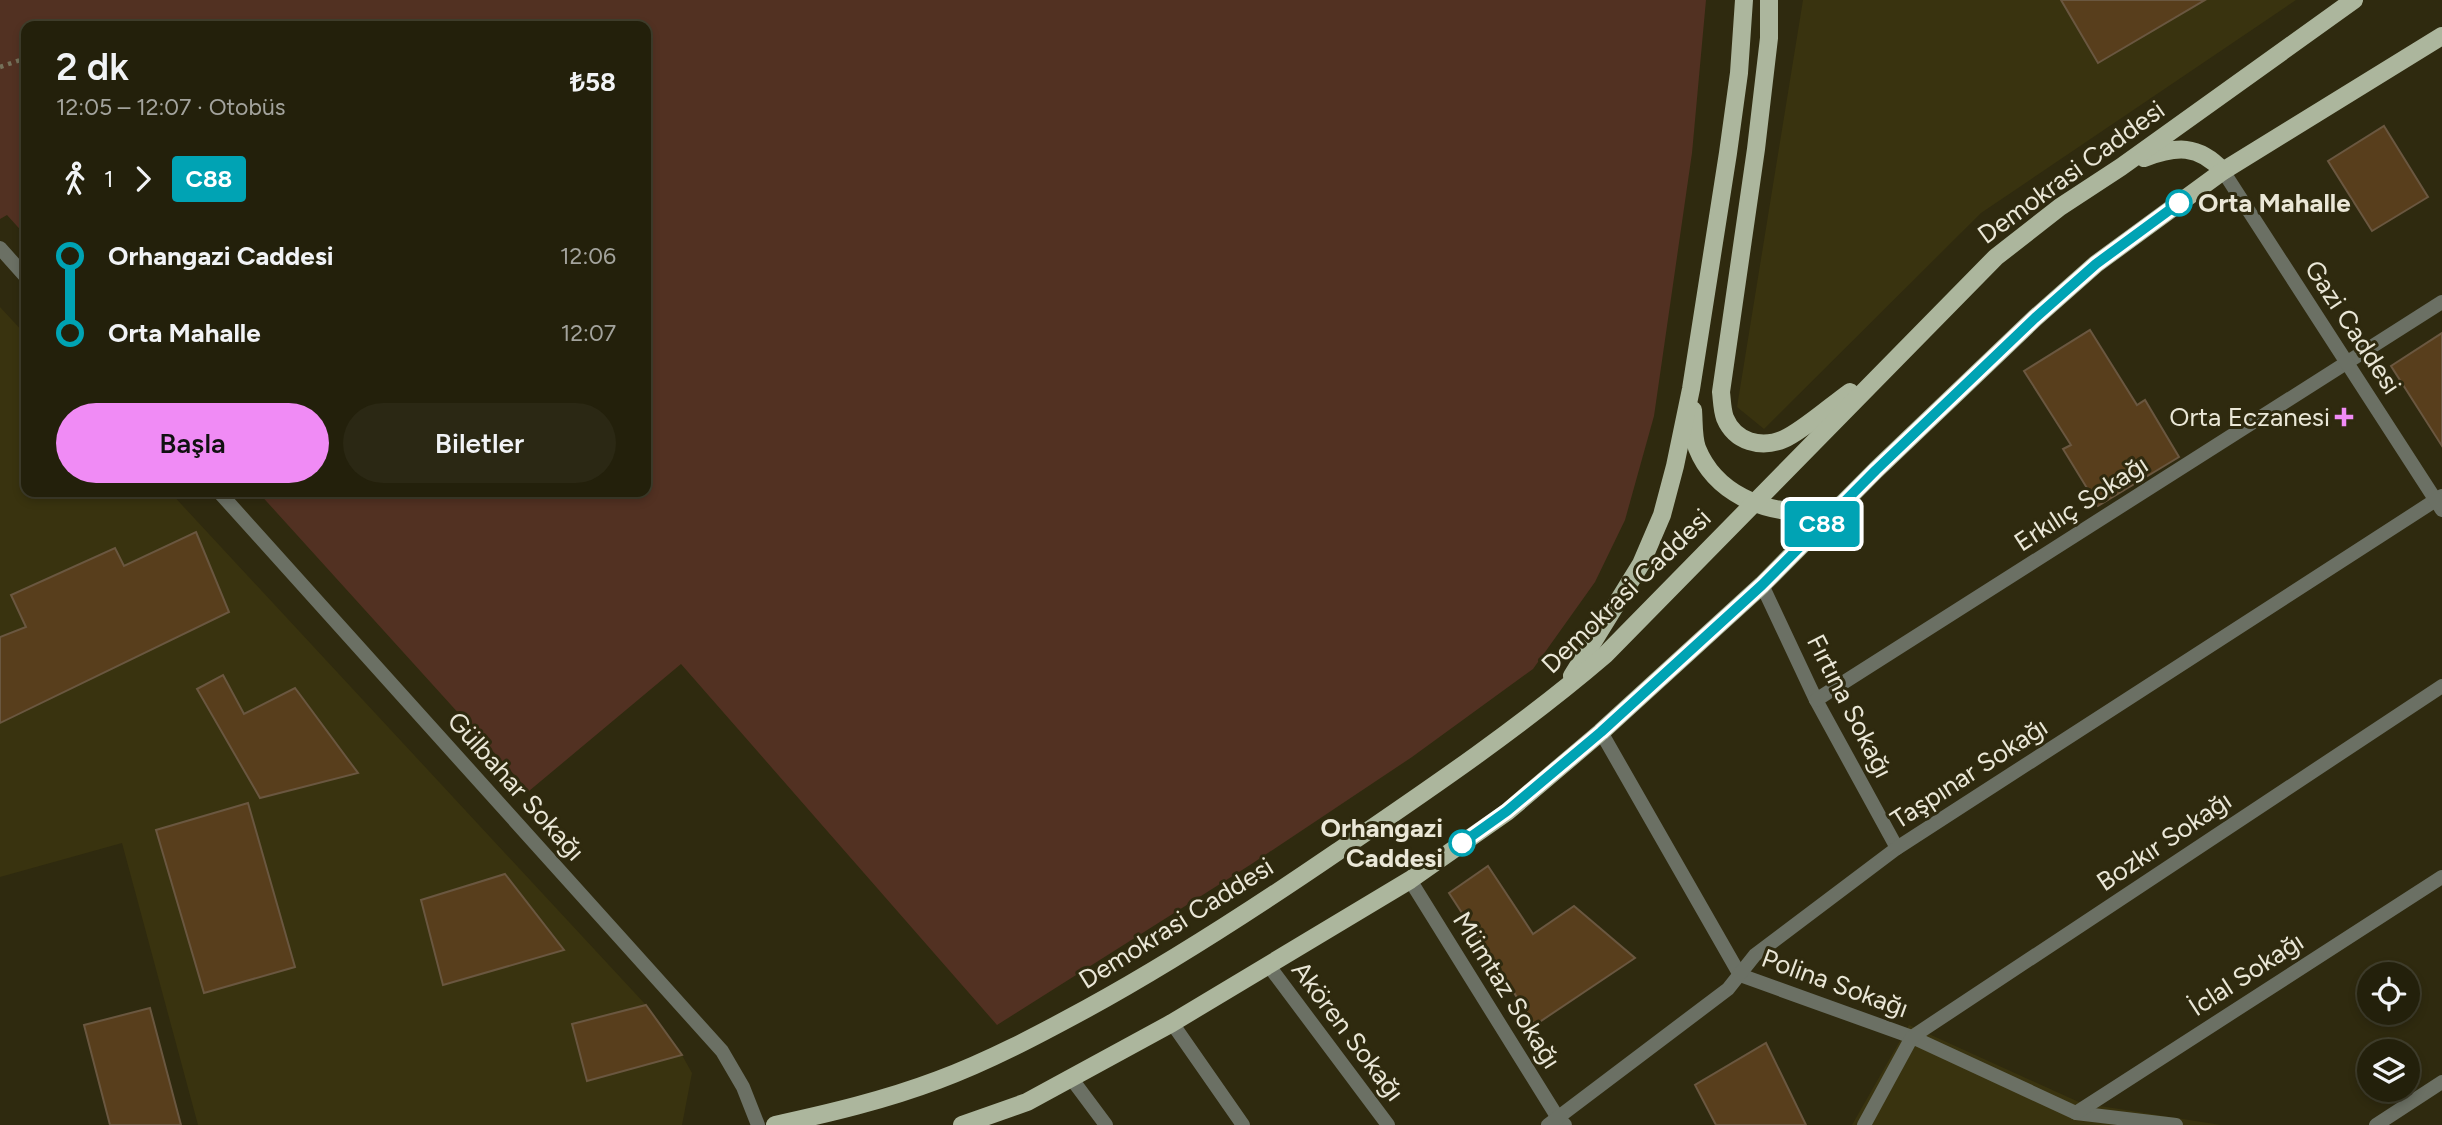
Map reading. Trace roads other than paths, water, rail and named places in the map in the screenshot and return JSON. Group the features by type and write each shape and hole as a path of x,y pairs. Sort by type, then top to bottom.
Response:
{"main road":[{"path":"1563,691 1623,596 1641,564 1662,516 1691,389 1738,87 1744,0"},
{"path":"1769,0 1769,38 1756,149 1722,380 1724,416 1732,431 1747,441 1765,445 1786,439 1892,361"},
{"name":"Demokrasi Caddesi","path":"775,1125 855,1108 939,1080 1037,1036 1141,979 1288,886 1390,817 1563,691 1605,655 1996,257 2060,207 2121,167 2354,0"},
{"path":"965,1125 1027,1102 1172,1023 1410,880 1507,811 1601,732 1762,585 2035,318 2096,264 2222,171 2442,36"},
{"path":"2121,167 2163,151 2186,149 2209,157 2222,171"},
{"path":"1691,389 1696,445 1706,467 1727,489 1753,503 1777,510 1812,512 1841,505"}],"street":[{"name":"Gazi Caddesi","path":"2222,171 2440,502"},
{"path":"0,248 21,271"},
{"name":"Erkılıç Sokağı","path":"1816,700 2442,302"},
{"name":"Gülbahar Sokağı","path":"223,497 722,1051 738,1077 758,1125"},
{"name":"Taşpınar Sokağı","path":"1557,1123 1728,989 1755,955 1897,848 2440,502"},
{"name":"Fırtına Sokağı","path":"1762,585 1816,700 1897,848"},
{"name":"Bozkır Sokağı","path":"1912,1038 2442,686"},
{"name":"Polina Sokağı","path":"1601,732 1740,975 1912,1038 2076,1113 2176,1125"},
{"name":"İclal Sokağı","path":"2076,1113 2442,877"},
{"name":"Mümtaz Sokağı","path":"1410,880 1557,1123"},
{"name":"Akören Sokağı","path":"1269,966 1388,1125"},
{"path":"1172,1023 1243,1125"},
{"path":"1864,1125 1912,1038"},
{"path":"1070,1078 1106,1125"},
{"path":"2376,1125 2442,1082"}],"place":[{"name":"Orta Mahalle","path":"2179,203"},
{"name":"Orta Eczanesi","path":"2344,417"},
{"name":"Orhangazi Caddesi","path":"1462,843"}]}
